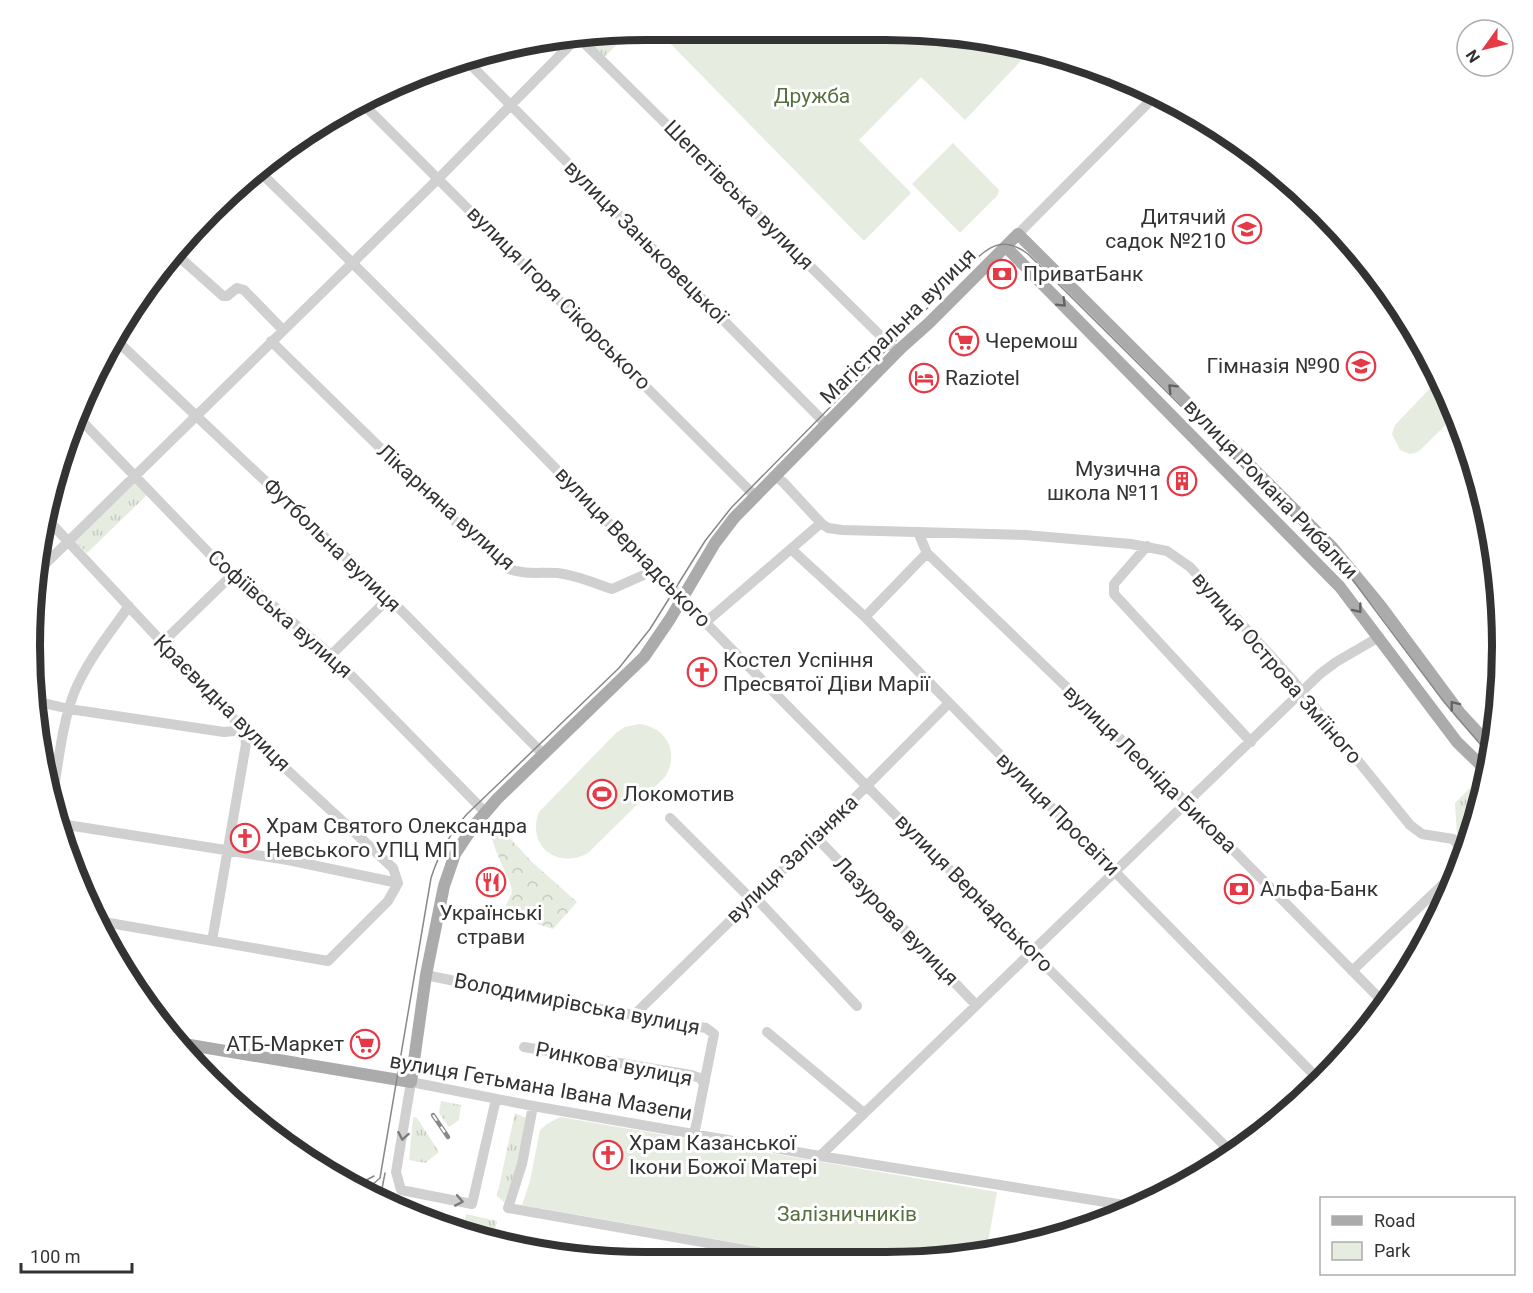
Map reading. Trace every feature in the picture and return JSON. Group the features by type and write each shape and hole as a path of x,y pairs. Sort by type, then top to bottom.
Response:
{"main road":[{"name":"Магістральна вулиця","path":"411,1082 426,975 448,870 461,845 485,812 644,657 683,599 723,530 897,352 1018,234"},
{"name":"вулиця Романа Рибалки","path":"1018,234 1333,548 1380,605 1460,713 1485,740"},
{"name":"вулиця Романа Рибалки","path":"1006,247 1340,587 1380,637 1457,742 1481,765"},
{"name":"вулиця Гетьмана Івана Мазепи","path":"190,1045 411,1082"}],"street":[{"name":"Шепетівська вулиця","path":"585,44 897,352"},
{"path":"47,561 439,178 569,46"},
{"name":"вулиця Заньковецької","path":"472,67 826,424"},
{"name":"Магістральна вулиця","path":"1018,234 1150,101"},
{"name":"вулиця Ігоря Сікорського","path":"368,109 755,496"},
{"name":"вулиця Вернадського","path":"265,177 353,262 1227,1147"},
{"path":"181,259 223,296 227,296 237,288 244,290 283,330"},
{"name":"Лікарняна вулиця","path":"271,341 460,526 509,569 518,573 558,573 584,579 612,590 655,570"},
{"name":"Футбольна вулиця","path":"121,345 388,598 544,755"},
{"name":"Софіївська вулиця","path":"84,423 231,576 262,596 332,655 485,812"},
{"path":"706,622 821,523 775,476"},
{"name":"вулиця Острова Зміїного","path":"821,523 828,528 842,531 1025,535 1147,546 1167,551 1190,567 1303,693 1410,825 1422,834 1453,839 1458,845"},
{"name":"Краєвидна вулиця","path":"53,525 244,730 393,868 398,883"},
{"name":"вулиця Леоніда Бикова","path":"918,532 927,553 1187,803 1379,998"},
{"path":"1147,546 1114,584 1114,594 1251,742"},
{"name":"вулиця Просвіти","path":"791,549 865,617 1315,1075"},
{"path":"865,617 927,553"},
{"path":"162,643 231,576"},
{"path":"332,655 388,598"},
{"path":"56,780 69,710 85,669 129,606"},
{"path":"820,1156 1336,662 1380,637"},
{"path":"44,703 69,710 224,732 244,730 246,744 212,941"},
{"name":"вулиця Залізняка","path":"634,1015 949,703"},
{"path":"670,818 752,897 857,1006"},
{"path":"68,825 288,860 398,883 388,901 328,961 107,923"},
{"name":"Лазурова вулиця","path":"816,837 976,1005"},
{"path":"1352,971 1444,884"},
{"name":"Володимирівська вулиця","path":"426,975 706,1028 714,1034 703,1082"},
{"path":"768,1032 864,1113"},
{"name":"Ринкова вулиця","path":"524,1047 691,1075 700,1078 703,1082"},
{"path":"411,1082 396,1172 401,1190 472,1204 496,1099"},
{"name":"вулиця Гетьмана Івана Мазепи","path":"411,1082 533,1106 1113,1208"},
{"path":"694,1134 704,1087 703,1082"},
{"path":"533,1106 522,1164 508,1208 758,1252"}],"green space":[{"name":"Дружба","path":"667,40 886,40 966,46 1025,57 965,120 921,77 859,140 911,193 864,241"},
{"path":"619,41 604,58 591,44"},
{"path":"953,143 999,190 997,196 960,233 912,184"},
{"path":"1433,385 1449,422 1418,452 1410,454 1400,450 1392,434 1395,425"},
{"path":"135,482 147,495 87,553 75,541"},
{"name":"Локомотив","path":"639,724 657,730 668,743 671,759 665,777 588,853 577,858 566,859 547,852 537,835 536,824 539,812 616,733 625,727"},
{"path":"1477,781 1460,840 1457,836 1455,803"},
{"path":"498,825 532,862 577,902 553,929 507,914 506,905 512,893 511,885 491,835"},
{"path":"441,1101 461,1105 459,1120 449,1127 439,1113"},
{"path":"515,1113 526,1118 520,1157 504,1202 497,1196"},
{"path":"413,1117 417,1118 439,1152 425,1163 409,1160"},
{"name":"Залізничників","path":"560,1117 997,1192 988,1244 926,1251 788,1252 522,1205 530,1181 540,1130"},
{"path":"466,1214 497,1221 494,1233 464,1224"}],"tram line":[{"path":"371,1186 380,1178 431,878 441,852 455,828 619,668 650,629 705,541 731,508 970,265 992,247 1009,245 1028,254 1343,567 1444,702 1484,748"},
{"path":"381,1191 385,1173"},
{"path":"363,1182 374,1176"}],"railway":[{"path":"433,1115 448,1137"}],"place":[{"name":"Дитячий садок №210","path":"1247,229"},
{"name":"ПриватБанк","path":"1002,274"},
{"name":"Черемош","path":"964,341"},
{"name":"Гімназія №90","path":"1361,366"},
{"name":"Raziotel","path":"924,378"},
{"name":"Музична школа №11","path":"1182,481"},
{"name":"Костел Успіння Пресвятої Діви Марії","path":"702,672"},
{"name":"Локомотив","path":"602,794"},
{"name":"Храм Святого Олександра Невського УПЦ МП","path":"245,838"},
{"name":"Українські страви","path":"491,882"},
{"name":"Альфа-Банк","path":"1239,889"},
{"name":"АТБ-Маркет","path":"365,1044"},
{"name":"Храм Казанської Ікони Божої Матері","path":"608,1155"}]}
